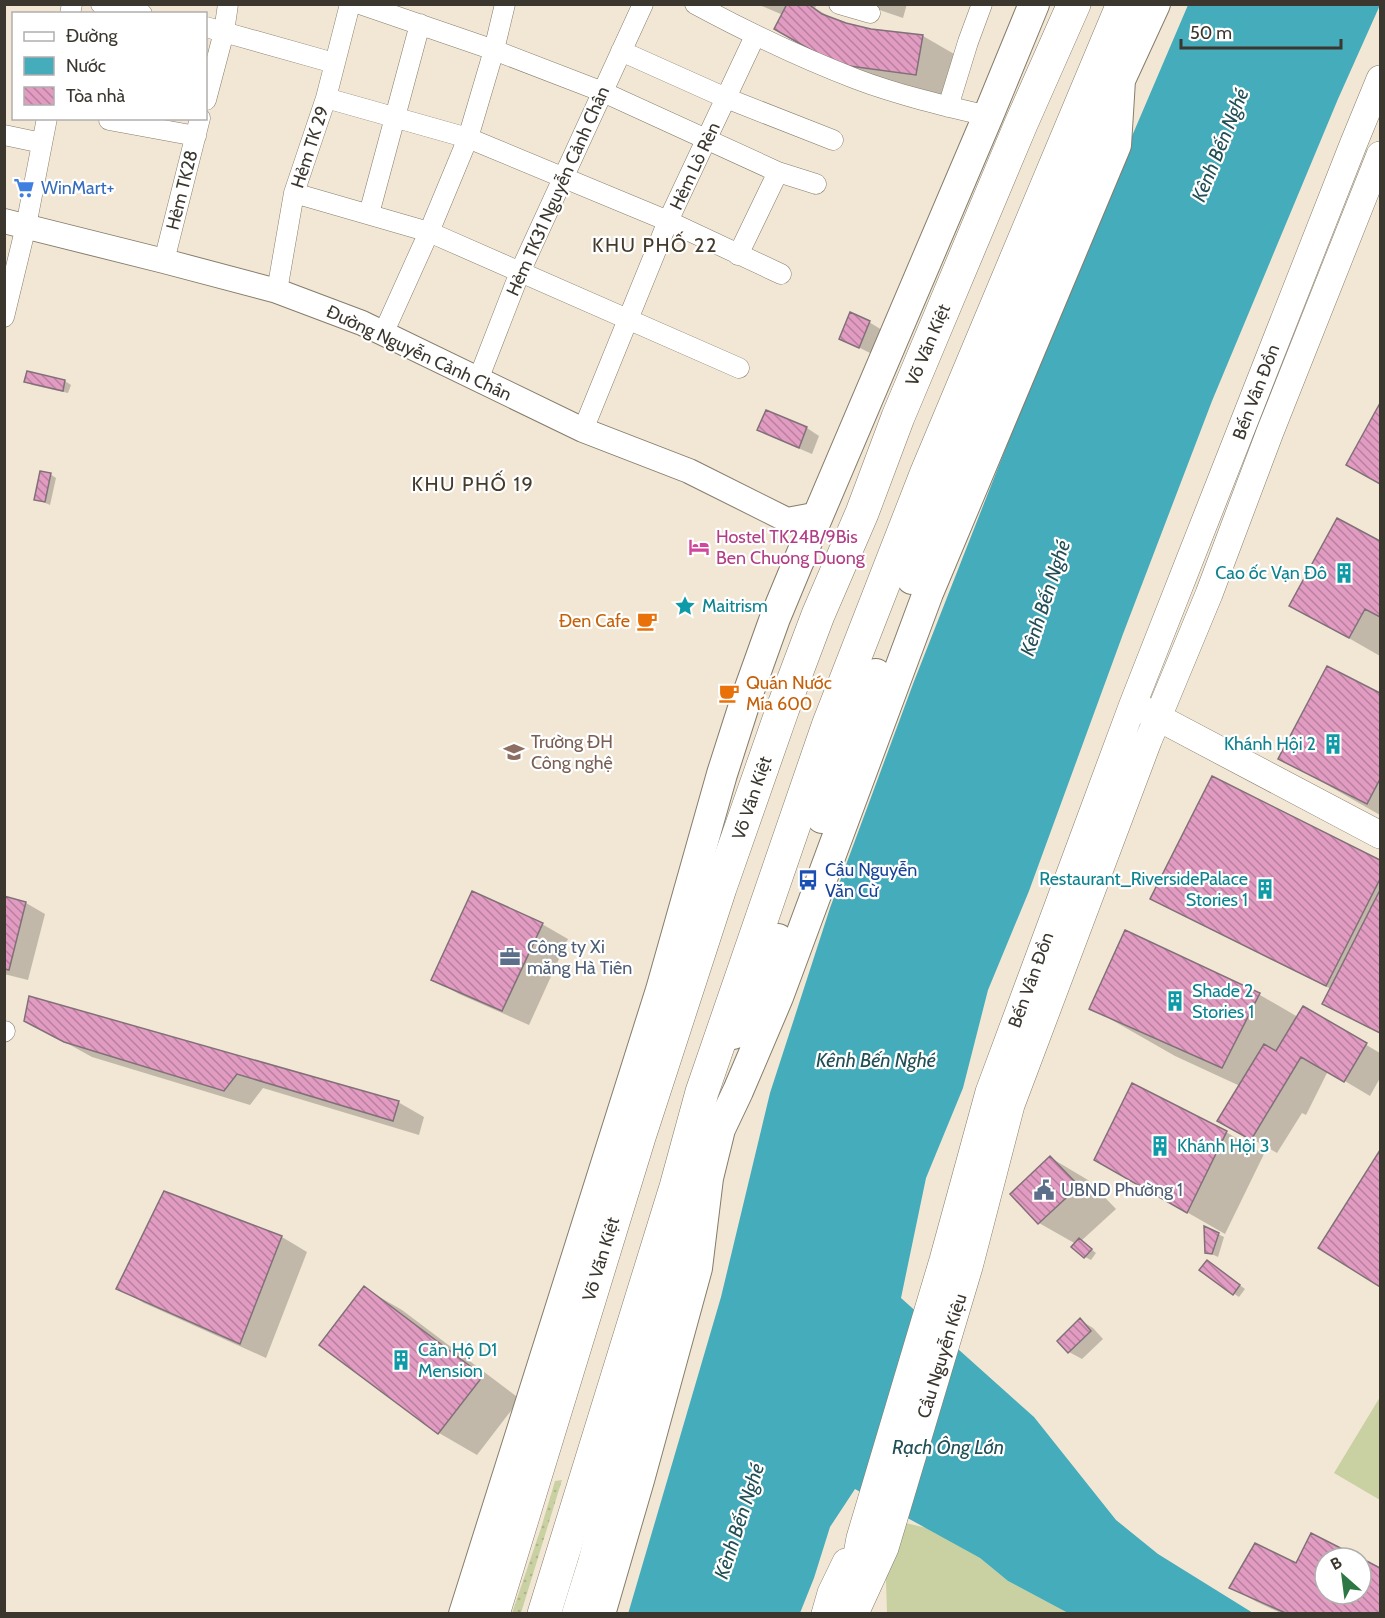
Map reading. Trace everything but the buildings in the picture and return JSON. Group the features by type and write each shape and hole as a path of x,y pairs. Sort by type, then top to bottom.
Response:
{"highway":[{"name":"Võ Văn Kiệt","path":"493,1614 639,1137 720,888 783,708 818,615 862,513 903,406 1074,4"},
{"path":"544,1614 702,1092 832,715 927,472 1123,4"}],"main road":[{"name":"Võ Văn Kiệt","path":"464,1614 661,990 722,774 746,699 802,552 1034,4"},
{"path":"702,1092 766,972 858,719 954,471 1120,80 1155,4"},
{"name":"Bến Vân Đồn","path":"943,1260 1133,704 1380,79"},
{"path":"600,1614 697,1268 708,1178 720,1129 778,997 928,593 1116,144 1120,80"},
{"name":"Bến Vân Đồn","path":"969,1267 1000,1098 1209,594 1270,432 1380,155"},
{"path":"1133,704 1380,835"},
{"path":"577,1614 647,1358 681,1244 708,1178"},
{"path":"675,1187 681,1244"},
{"name":"Cầu Nguyễn Kiệu","path":"869,1613 885,1548 881,1516 943,1260"},
{"name":"Cầu Nguyễn Kiệu","path":"834,1607 841,1570 860,1538 881,1516 969,1267"}],"street":[{"path":"101,4 134,12"},
{"path":"207,92 215,29 228,4"},
{"name":"Hẻm TK 29","path":"277,291 294,193 326,98 351,4"},
{"path":"360,4 494,50 603,92 778,172 816,184"},
{"path":"382,333 429,232 468,138 505,4"},
{"name":"Hẻm TK31 Nguyễn Cảnh Chân","path":"478,380 520,272 643,4"},
{"path":"695,4 755,36 857,79 948,107 988,116"},
{"path":"839,4 870,13"},
{"path":"948,107 982,4"},
{"path":"369,214 420,24"},
{"path":"215,29 334,63"},
{"name":"Hẻm Lò Rèn","path":"583,430 668,221 755,36"},
{"path":"621,51 726,98 833,141"},
{"path":"326,98 468,138 668,221 781,274"},
{"path":"4,317 15,223 42,143 47,120"},
{"path":"109,120 198,127"},
{"name":"Hẻm TK28","path":"164,261 198,127"},
{"path":"4,135 42,143"},
{"path":"738,255 778,172"},
{"path":"294,193 429,232 739,368"},
{"name":"Đường Nguyễn Cảnh Chân","path":"15,223 277,291 362,323 583,430 689,471 787,520"},
{"path":"802,552 787,520 819,514"}],"green space":[{"path":"1380,1397 1380,1500 1334,1473"},
{"path":"562,1480 521,1613 512,1613 555,1481"},
{"path":"893,1520 927,1528 980,1558 1008,1581 1068,1613 887,1613 885,1548"}],"water":[{"name":"Kênh Bến Nghé","path":"1188,5 1380,5 1338,99 1212,401 1123,634 1029,891 988,990 963,1088 926,1178 901,1298 1034,1417 1116,1520 1158,1554 1253,1613 1068,1613 1008,1581 980,1558 855,1489 830,1527 800,1613 628,1614 721,1297 770,1093 830,908 913,684 1088,239"}],"place":[{"name":"WinMart+","path":"24,188"},
{"name":"Hostel TK24B/9Bis Ben Chuong Duong","path":"699,547"},
{"name":"Cao ốc Vạn Đô","path":"1344,573"},
{"name":"Maitrism","path":"685,606"},
{"name":"Đen Cafe","path":"647,621"},
{"name":"Quán Nước Mía 600","path":"729,693"},
{"name":"Khánh Hội 2","path":"1333,744"},
{"name":"Trường ĐH Công nghệ","path":"514,752"},
{"name":"Cầu Nguyễn Văn Cừ","path":"808,880"},
{"name":"Restaurant_RiversidePalace Stories 1","path":"1265,889"},
{"name":"Công ty Xi măng Hà Tiên","path":"510,957"},
{"name":"Shade 2 Stories 1","path":"1175,1001"},
{"name":"Khánh Hội 3","path":"1160,1146"},
{"name":"UBND Phường 1","path":"1044,1190"},
{"name":"Căn Hộ D1 Mension","path":"401,1360"}],"district":[{"name":"KHU PHỐ 22","path":"655,245"},
{"name":"KHU PHỐ 19","path":"473,484"}],"water label":[{"name":"Rạch Ông Lớn","path":"948,1447"}]}
